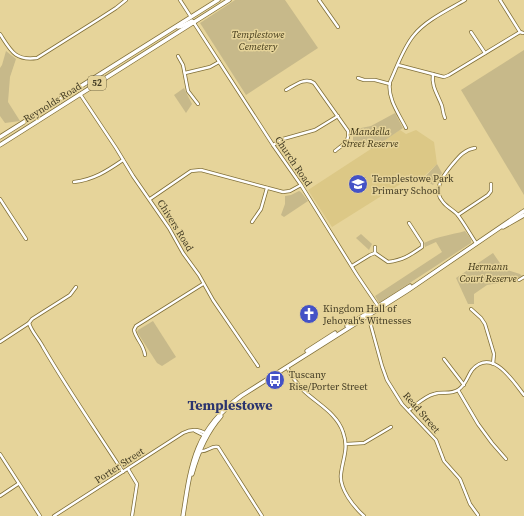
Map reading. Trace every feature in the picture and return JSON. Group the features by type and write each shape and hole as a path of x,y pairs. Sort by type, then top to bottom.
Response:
{"main road":[{"name":"52","path":"191,17 218,0"},
{"name":"52","path":"194,23 229,0"},
{"name":"Reynolds Road","path":"0,137 191,17"},
{"path":"175,28 192,21 194,23"},
{"name":"Reynolds Road","path":"0,145 194,23"},
{"path":"162,36 166,41"},
{"path":"184,516 191,468 205,435 215,419 223,410 241,396 287,367 319,343 368,314 435,271 524,211"},
{"path":"476,243 524,215"}],"street":[{"path":"0,34 15,55 27,59 37,58 105,16 126,0"},
{"path":"180,0 191,17"},
{"path":"319,0 338,27"},
{"path":"406,128 390,94 390,84 398,65 414,35 427,23 465,0"},
{"path":"398,65 444,77 521,32 500,0"},
{"name":"Church Road","path":"194,23 218,62 301,185 379,307"},
{"path":"471,32 485,54"},
{"path":"178,56 185,73 188,90 198,104"},
{"path":"185,73 210,67 218,62"},
{"path":"433,74 433,88 442,106 445,118"},
{"path":"358,78 390,84"},
{"path":"286,90 305,80 314,83 348,132 349,137 347,141 335,150"},
{"name":"Chivers Road","path":"80,94 258,366"},
{"path":"273,145 283,138 315,130 338,116"},
{"path":"475,148 468,149 462,154 443,176 438,190 439,196 443,202 458,215 476,243"},
{"path":"74,182 91,179 123,160"},
{"path":"150,199 191,171 196,170 201,170 283,192 290,191 301,185"},
{"path":"458,215 488,195 491,191 491,184"},
{"path":"252,222 261,208 267,188"},
{"path":"0,199 26,239"},
{"path":"375,253 388,262 402,260 422,247 422,243 409,223"},
{"path":"375,247 375,253"},
{"path":"352,266 375,253"},
{"path":"519,280 524,277"},
{"path":"145,355 144,349 135,334 134,330 136,326 203,284"},
{"path":"0,342 70,294 76,287"},
{"path":"471,309 485,324 494,354 493,364"},
{"name":"Read Street","path":"368,314 384,373 396,395 436,440 444,461 460,479 470,504 478,515"},
{"path":"29,323 61,378 75,396 90,423 123,472"},
{"path":"444,359 464,385"},
{"path":"409,410 432,394 451,393 458,390 464,385 469,374 476,367 485,363 500,366 524,395"},
{"path":"287,367 302,389 336,418 343,431 347,444 346,454 340,475 345,491 364,516"},
{"path":"458,390 478,424 506,459"},
{"path":"347,444 364,443 391,427"},
{"name":"Porter Street","path":"54,516 187,431 202,431 205,435"},
{"path":"198,450 204,452 214,446 218,447 262,516"},
{"path":"0,454 40,516"},
{"path":"128,469 137,484 132,516"},
{"path":"0,496 18,484"}],"shaded area":[{"name":"Templestowe Park Primary School","path":"400,130 406,134 416,130 434,142 437,164 422,178 410,178 332,227 308,190"}],"green space":[{"name":"Templestowe Cemetery","path":"235,0 285,0 318,48 246,95 200,23"},
{"path":"524,50 524,195 461,90"},
{"path":"6,51 16,59 10,77 8,102 20,121 5,123 0,116 0,68"},
{"path":"184,88 192,104 186,113 174,95"},
{"name":"Mandella Street Reserve","path":"395,113 403,128 372,149 353,141 351,130 371,126"},
{"path":"437,164 442,173 433,185 423,179"},
{"path":"299,191 308,201 284,217 281,215 285,204 285,196"},
{"path":"465,231 471,239 471,243 379,303 375,296 442,252 436,242 425,247 424,243 439,237"},
{"path":"361,234 372,244 369,250 356,238"},
{"name":"Hermann Court Reserve","path":"493,253 504,269 522,276 516,280 487,285 474,294 474,304 468,304 456,278"},
{"path":"153,321 176,357 162,366 157,363 137,332"}],"place":[{"name":"Templestowe Park Primary School","path":"358,184"},
{"name":"Kingdom Hall of Jehovah's Witnesses","path":"309,314"},
{"name":"Tuscany Rise/Porter Street","path":"275,380"}],"district":[{"name":"Templestowe","path":"230,405"}]}
